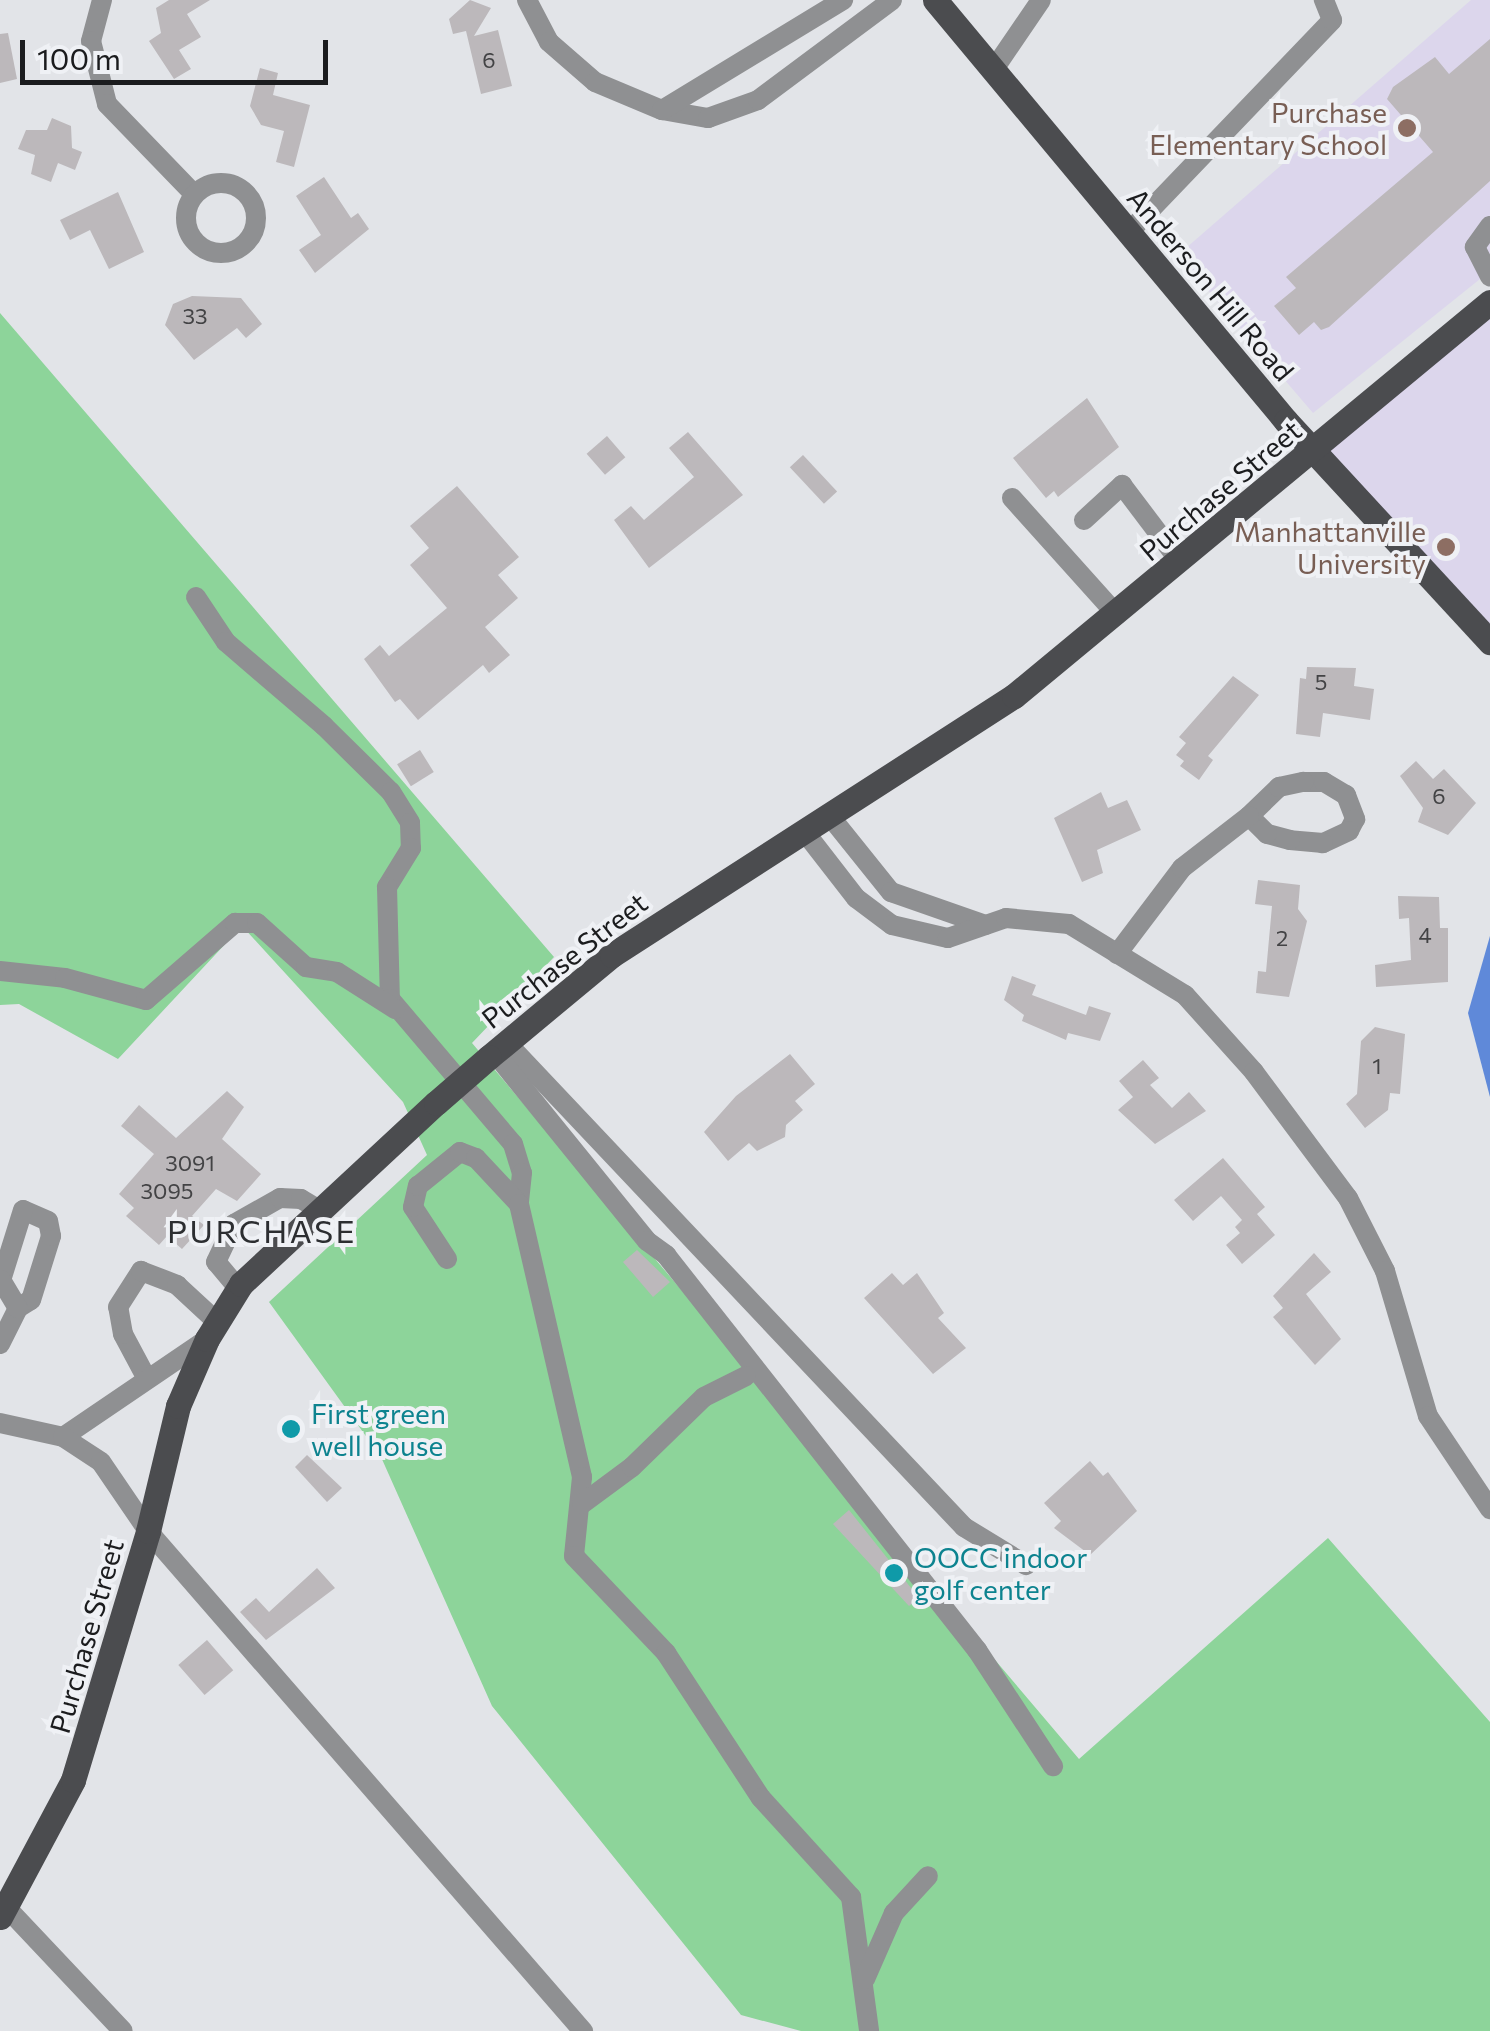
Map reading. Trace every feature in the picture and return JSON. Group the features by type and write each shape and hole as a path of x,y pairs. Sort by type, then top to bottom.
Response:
{"main road":[{"name":"Anderson Hill Road","path":"936,0 1313,451 1490,642"},
{"name":"Purchase Street","path":"3,1912 74,1780 148,1531 178,1406 212,1330 238,1288 496,1050 612,955 997,709 1116,615 1490,302"}],"street":[{"path":"102,0 90,41 106,104 194,194"},
{"path":"527,0 570,64 620,95 662,110 708,118 733,112 892,0"},
{"path":"662,110 843,0"},
{"path":"994,69 1041,0"},
{"path":"1130,231 1332,20 1324,0"},
{"path":"1490,226 1475,247 1490,276"},
{"path":"1084,520 1122,485 1178,560"},
{"path":"1012,498 1116,615"},
{"path":"196,597 226,642 324,726 391,792 410,823 411,848 387,887 386,967 390,999 513,1144 522,1173 518,1204 577,1450 582,1504 574,1556 666,1653 760,1798 851,1898 869,2031"},
{"path":"1118,954 1182,868 1280,787 1324,782 1346,795 1354,819 1349,831 1324,843 1267,834 1249,816"},
{"path":"829,815 878,881 902,898 985,926"},
{"path":"804,831 856,898 892,925 948,938 1006,918 1069,924 1185,995 1325,1162 1386,1271 1428,1416 1490,1510"},
{"path":"892,925 902,898"},
{"path":"0,972 65,978 146,1000 210,940 235,923 258,923 306,967 337,972 400,1012"},
{"path":"496,1050 660,1198 964,1527 1026,1565"},
{"path":"496,1050 647,1241 666,1255 978,1650 1053,1766"},
{"path":"447,1258 413,1208 418,1186 439,1166 460,1152 476,1158 518,1204"},
{"path":"238,1288 216,1262 234,1224 280,1198 301,1198 321,1211"},
{"path":"63,1436 147,1379 212,1330 177,1285 141,1271 118,1307 122,1334 147,1379"},
{"path":"0,1344 18,1308"},
{"path":"582,1504 632,1467 704,1397 746,1376"},
{"path":"0,1423 63,1436 101,1462 148,1531 583,2031"},
{"path":"863,1985 894,1913 928,1876"},
{"path":"3,1912 122,2031"}],"shaded area":[{"name":"Purchase Elementary School","path":"1471,0 1490,0 1490,271 1313,413 1178,255"},
{"name":"Manhattanville University","path":"1490,302 1490,642 1313,451"}],"green space":[{"path":"0,313 554,957 472,1043 1079,1759 1328,1538 1490,1722 1490,2031 801,2031 741,2015 492,1706 381,1457 269,1302 427,1155 403,1102 242,926 118,1059 19,1004 0,1005"}],"water":[{"path":"1490,936 1490,1097 1468,1013"}],"building":[{"path":"169,0 210,0 187,14 201,37 179,50 191,69 174,79 149,41 161,33 156,8"},
{"path":"470,0 491,8 474,36 498,30 512,86 481,94 466,31 453,34 449,19"},
{"path":"8,33 17,79 0,83 0,34"},
{"path":"1490,39 1490,181 1329,327 1321,330 1314,322 1299,335 1274,306 1296,288 1286,277 1433,152 1387,99 1393,87 1435,57 1449,74"},
{"path":"260,68 278,73 273,95 310,105 294,167 276,162 284,131 261,125 250,106"},
{"path":"52,118 71,126 72,148 82,152 75,170 58,163 51,182 31,174 35,155 18,149 26,130 47,130"},
{"path":"324,177 351,218 358,213 369,229 315,273 299,250 321,235 296,196"},
{"path":"118,192 144,252 109,269 90,230 70,240 60,220"},
{"path":"192,296 241,298 262,324 246,338 237,328 194,360 165,325 173,304"},
{"path":"1087,398 1119,447 1058,497 1054,491 1046,498 1013,458"},
{"path":"688,432 743,495 649,568 614,520 631,506 644,520 694,477 669,448"},
{"path":"607,436 625,457 605,475 587,454"},
{"path":"803,455 837,492 824,504 790,467"},
{"path":"457,486 519,557 498,575 518,598 485,627 510,655 489,673 483,665 418,720 400,699 395,702 364,659 380,645 389,656 447,608 410,565 429,548 410,526"},
{"path":"1307,667 1356,668 1354,686 1374,689 1370,720 1323,713 1320,737 1296,734 1300,678 1306,679"},
{"path":"1233,676 1259,695 1208,756 1213,760 1199,780 1180,766 1184,761 1176,755 1186,743 1179,737"},
{"path":"420,750 434,772 411,786 397,764"},
{"path":"1416,761 1433,779 1444,769 1476,803 1448,835 1418,822 1423,808 1400,776"},
{"path":"1101,792 1108,808 1127,800 1141,830 1097,850 1103,873 1082,882 1054,818"},
{"path":"1258,880 1300,885 1298,909 1307,921 1289,997 1256,993 1258,971 1266,972 1272,906 1255,904"},
{"path":"1398,896 1439,897 1440,928 1448,928 1448,982 1376,987 1375,965 1411,960 1409,918 1399,919"},
{"path":"1012,976 1036,985 1032,995 1086,1015 1089,1006 1111,1013 1100,1041 1068,1033 1066,1040 1022,1021 1024,1015 1004,1000"},
{"path":"1375,1027 1405,1034 1400,1094 1390,1093 1388,1110 1365,1128 1346,1104 1357,1094 1361,1041"},
{"path":"790,1054 815,1084 795,1101 803,1110 786,1125 785,1137 757,1151 749,1143 728,1161 704,1132 736,1096"},
{"path":"1143,1060 1159,1078 1150,1085 1172,1108 1189,1092 1206,1111 1155,1144 1118,1110 1133,1097 1119,1081"},
{"path":"227,1091 244,1107 222,1139 261,1174 237,1201 216,1189 192,1216 204,1225 182,1249 167,1236 159,1245 126,1216 134,1208 119,1194 154,1154 121,1126 139,1105 176,1138"},
{"path":"1223,1158 1265,1207 1257,1214 1275,1235 1242,1264 1226,1245 1240,1233 1235,1227 1242,1220 1221,1196 1193,1221 1174,1200"},
{"path":"637,1250 670,1282 653,1297 623,1262"},
{"path":"1314,1253 1331,1272 1306,1294 1341,1339 1315,1365 1273,1317 1283,1308 1273,1296"},
{"path":"892,1273 903,1285 917,1273 944,1313 938,1318 966,1348 933,1374 864,1298"},
{"path":"307,1455 342,1488 327,1502 295,1467"},
{"path":"1090,1461 1103,1476 1108,1472 1137,1511 1090,1555 1054,1528 1061,1521 1044,1503"},
{"name":"OOCC indoor golf center","path":"849,1510 919,1598 909,1606 833,1524"},
{"path":"317,1568 335,1588 266,1640 240,1612 256,1598 269,1612"},
{"path":"207,1640 233,1670 205,1695 178,1665"}],"place":[{"name":"Purchase Elementary School","path":"1407,128"},
{"name":"Manhattanville University","path":"1446,547"},
{"name":"First green well house","path":"291,1429"},
{"name":"OOCC indoor golf center","path":"894,1573"}],"district":[{"name":"PURCHASE","path":"262,1230"}]}
